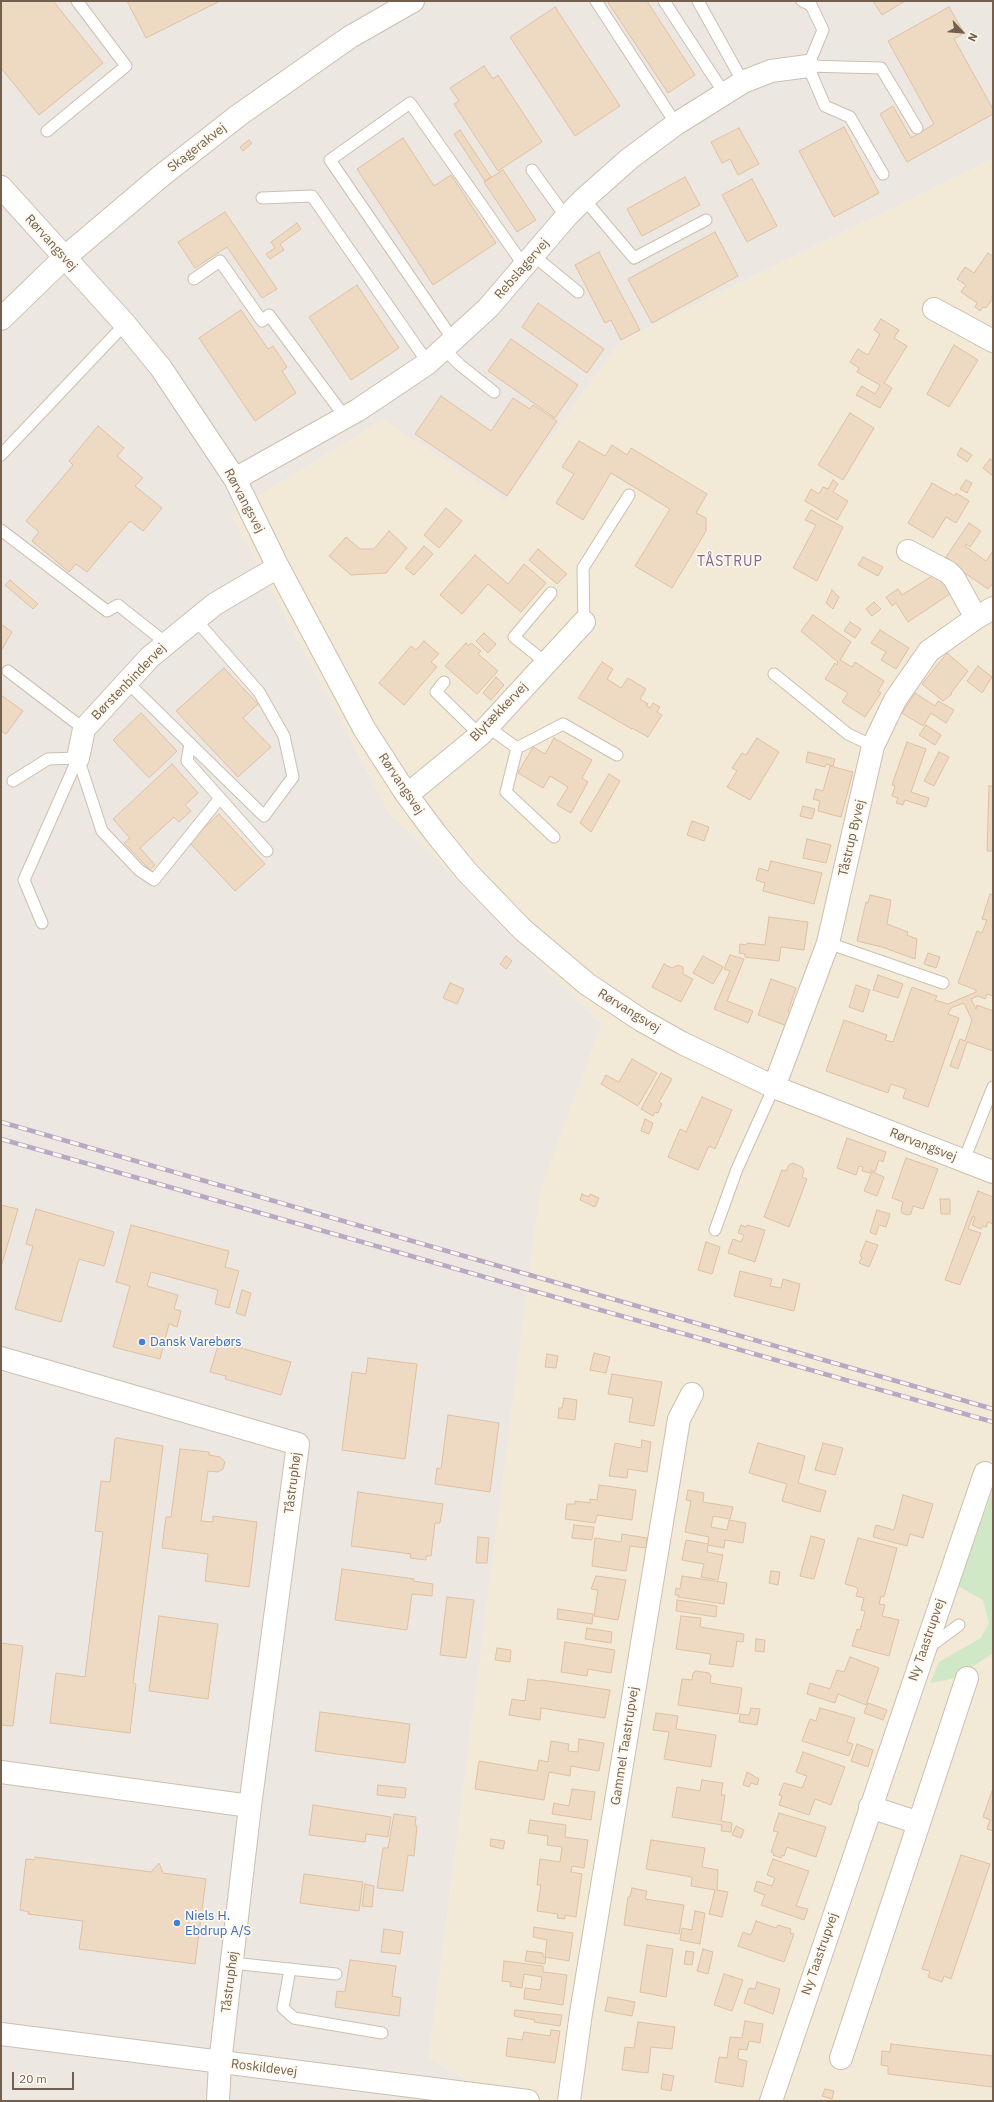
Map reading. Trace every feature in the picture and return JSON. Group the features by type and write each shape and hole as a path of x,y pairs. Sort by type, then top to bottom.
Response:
{"street":[{"name":"Skagerakvej","path":"1,319 64,258 161,176 239,115 350,37 413,1"},
{"name":"Rebslagervej","path":"235,479 345,417 428,363 488,308 566,217 584,199 629,159 676,124 743,82 771,71 808,66"},
{"name":"Rørvangsvej","path":"1,187 125,324 161,368 235,479 278,567 365,730 407,795 436,834 472,878 522,929 587,984 641,1020 675,1039 774,1087 993,1172"},
{"path":"934,309 993,341"},
{"name":"Tåstrup Byvej","path":"774,1087 828,943 873,746 895,700 920,662 940,642 984,613 948,572 908,551"},
{"name":"Børstenbindervej","path":"78,758 84,729 150,657 195,618 215,604 278,567"},
{"name":"Blytækkervej","path":"407,795 484,730 545,662 584,622"},
{"name":"Tåstruphøj","path":"1,1358 298,1444 250,1806 220,2063 218,2101"},
{"name":"Gammel Taastrupvej","path":"569,2101 581,2013 679,1419 692,1394"},
{"name":"Ny Taastrupvej","path":"771,2101 985,1473"},
{"path":"841,2058 967,1678"},
{"path":"1,1772 250,1806"},
{"path":"870,1808 919,1823"},
{"name":"Roskildevej","path":"1,2034 528,2101"}],"lane":[{"path":"47,131 126,66 77,1"},
{"path":"596,1 676,124"},
{"path":"664,1 724,93"},
{"path":"698,1 743,82"},
{"path":"802,1 811,5 824,30 808,66 824,106 850,117 883,174"},
{"path":"808,66 881,68 917,128"},
{"path":"494,392 460,365 449,345 330,160 410,103 529,261 578,292"},
{"path":"532,170 566,217"},
{"path":"262,198 312,196 428,363"},
{"path":"584,199 634,258 706,220"},
{"path":"194,279 220,261 262,320 269,315 345,417"},
{"path":"1,455 125,324"},
{"path":"584,622 583,568 629,495"},
{"path":"1,530 107,611 118,605 166,643"},
{"path":"545,662 514,637 551,593"},
{"path":"127,682 264,816 293,778 284,736 259,692 195,618"},
{"path":"8,671 84,729"},
{"path":"774,674 848,734 873,746"},
{"path":"444,682 436,692 484,730 517,748"},
{"path":"554,837 506,792 517,748 563,724 616,755"},
{"path":"190,744 187,761 267,850"},
{"path":"78,758 102,830 134,866 154,880 220,798"},
{"path":"13,781 48,759 78,758"},
{"path":"42,923 24,880 78,758"},
{"path":"828,943 943,983"},
{"path":"715,1230 736,1169 774,1087"},
{"path":"964,1160 993,1087"},
{"path":"923,1652 959,1625"},
{"path":"232,1963 336,1974"},
{"path":"290,1969 283,2008 294,2018 382,2033"}],"shaded area":[{"path":"1,1 993,1 993,159 621,341 505,501 383,420 231,513 389,812 602,1024 540,1192 429,2058 505,2101 1,2101"},
{"path":"993,159 993,2101 505,2101 429,2058 540,1191 602,1024 389,812 231,513 383,420 505,501 621,341"}],"green space":[{"path":"993,1489 993,1653 955,1678 930,1683 939,1662 981,1638 989,1623 983,1600 958,1586"}],"building":[{"path":"1,1 53,1 103,63 39,115 1,68"},
{"path":"127,1 220,1 146,38"},
{"path":"607,1 647,1 695,75 668,93"},
{"path":"873,1 905,1 882,15"},
{"path":"555,7 620,106 575,136 510,37"},
{"path":"949,7 964,33 954,39 993,109 993,114 907,162 880,114 893,106 911,138 934,124 888,41"},
{"path":"484,66 493,79 498,75 542,142 498,171 454,104 459,101 450,88"},
{"path":"844,127 879,193 834,217 799,151"},
{"path":"739,128 759,164 738,175 730,159 722,163 711,142"},
{"path":"460,130 491,177 485,181 454,134"},
{"path":"403,138 434,186 451,175 496,243 433,285 357,169"},
{"path":"249,140 252,143 243,151 240,147"},
{"path":"503,170 536,220 517,232 484,182"},
{"path":"685,177 700,205 642,236 627,209"},
{"path":"752,179 777,226 747,242 722,195"},
{"path":"225,212 277,289 262,298 227,247 195,268 178,242"},
{"path":"297,223 301,229 280,244 284,250 270,259 266,254 275,248 271,242"},
{"path":"715,232 738,276 652,323 628,279"},
{"path":"599,252 640,330 621,340 611,320 605,323 575,265"},
{"path":"988,253 993,256 993,298 986,308 983,307 980,311 975,307 977,303 961,292 966,285 957,279 965,267 974,273"},
{"path":"357,285 399,348 351,380 309,317"},
{"path":"538,303 604,349 587,373 522,327"},
{"path":"241,310 268,349 273,346 287,367 282,371 296,393 255,421 199,338"},
{"path":"881,319 899,330 894,338 907,346 884,383 892,388 880,408 856,395 862,386 875,394 880,385 857,372 859,368 850,362 858,349 868,355 880,334 874,330"},
{"path":"511,339 578,385 555,418 488,371"},
{"path":"954,345 978,360 949,407 927,394"},
{"path":"441,396 491,431 513,398 530,409 533,405 557,421 507,496 415,434"},
{"path":"850,413 874,428 843,480 818,465"},
{"path":"98,426 124,448 117,456 143,478 135,486 162,508 143,531 130,521 87,572 76,564 69,572 32,541 39,532 26,521 73,465 69,461"},
{"path":"579,441 605,456 612,445 627,455 631,448 707,494 696,513 706,518 706,531 672,588 635,566 670,509 611,473 583,520 556,503 574,474 562,467"},
{"path":"961,448 972,455 967,462 957,455"},
{"path":"990,459 993,461 993,476 983,468"},
{"path":"833,480 838,484 833,492 848,501 837,520 805,501 811,489 819,494 823,487 828,489"},
{"path":"966,480 972,483 967,493 960,489"},
{"path":"932,483 955,496 956,493 969,501 956,523 946,517 933,538 908,523"},
{"path":"446,508 462,521 439,548 424,535"},
{"path":"811,510 843,527 817,581 793,568 816,525 805,520"},
{"path":"969,523 981,531 970,547 966,544 965,546 986,561 993,551 993,586 991,585 988,589 959,569 950,566 953,562 946,557"},
{"path":"389,531 407,548 386,573 351,575 329,556 346,537 360,549 374,549"},
{"path":"424,546 433,554 414,575 405,568"},
{"path":"538,549 567,574 557,584 529,560"},
{"path":"475,555 508,584 524,564 546,583 521,612 488,584 462,614 440,595"},
{"path":"863,557 883,567 878,576 858,565"},
{"path":"940,571 953,592 908,622 896,603 892,606 886,597 898,589 902,595"},
{"path":"10,580 38,604 33,609 5,585"},
{"path":"832,590 839,597 833,609 826,603"},
{"path":"874,602 881,609 872,616 866,609"},
{"path":"813,615 851,642 840,660 852,667 855,662 884,681 878,691 881,693 865,717 842,702 848,693 825,679 835,663 837,665 838,662 801,631"},
{"path":"850,622 861,629 855,638 844,631"},
{"path":"1,624 12,632 1,651"},
{"path":"880,630 909,648 896,669 881,660 886,652 871,643"},
{"path":"484,633 496,644 488,653 476,641"},
{"path":"424,641 439,654 431,662 437,667 404,705 379,683 411,646 416,650"},
{"path":"466,643 468,646 471,643 481,651 478,654 498,671 477,694 445,666"},
{"path":"947,653 968,671 951,693 952,694 943,701 922,684"},
{"path":"602,662 613,669 607,679 621,688 628,678 646,689 640,699 648,704 646,705 650,708 653,703 660,707 657,712 662,715 648,737 578,698"},
{"path":"978,666 992,677 982,693 967,681"},
{"path":"224,668 258,704 243,718 271,747 238,777 176,711"},
{"path":"496,677 504,685 491,700 483,693"},
{"path":"915,693 935,706 938,701 954,710 946,723 931,713 923,726 902,713"},
{"path":"1,695 23,711 6,734 1,731"},
{"path":"141,713 177,751 149,778 113,740"},
{"path":"926,725 941,735 935,745 919,735"},
{"path":"554,738 592,760 582,778 588,782 571,813 557,805 568,787 550,776 543,788 518,773 533,747 545,754"},
{"path":"757,738 779,752 750,800 727,787 737,771 732,768 742,753 746,755"},
{"path":"907,742 926,749 911,792 929,798 926,807 905,800 903,805 896,803 898,798 892,796 895,786 892,785"},
{"path":"808,752 835,759 833,766 826,764 825,767 806,762"},
{"path":"939,752 949,757 934,786 924,781"},
{"path":"172,764 198,793 185,805 191,811 179,822 174,817 140,848 155,865 150,870 124,843 130,838 113,819"},
{"path":"830,766 853,772 841,817 818,811 820,801 813,799 816,789 823,791"},
{"path":"609,774 620,781 591,832 580,823"},
{"path":"989,786 993,786 993,851 987,851"},
{"path":"803,806 815,809 812,819 800,816"},
{"path":"219,814 265,864 235,891 189,842"},
{"path":"692,821 709,827 704,841 687,835"},
{"path":"807,839 831,845 826,863 803,858"},
{"path":"771,861 822,873 814,904 763,891 765,883 756,880 759,868 768,871"},
{"path":"990,894 993,895 993,996 987,994 985,999 978,996 971,999 976,1009 977,1005 993,1011 993,1051 967,1042 958,1069 950,1066 960,1039 965,1041 972,1020 964,1003 951,1008 948,1014 959,1018 928,1107 903,1098 906,1089 891,1084 888,1093 826,1071 844,1020 887,1035 885,1040 893,1042 912,987 937,996 935,1000 948,1004 976,992 976,990 958,983 977,931 982,933 987,920 982,919"},
{"path":"870,895 891,900 887,924 908,932 907,935 917,939 915,959 882,947 857,941 866,902 868,903"},
{"path":"769,917 808,922 804,950 781,947 779,961 745,957 745,954 739,953 740,944 746,945 747,943 765,945"},
{"path":"928,953 940,957 936,968 924,964"},
{"path":"730,955 744,959 727,1001 753,1011 748,1023 714,1009 730,971 724,969"},
{"path":"506,956 512,961 506,969 500,964"},
{"path":"703,956 723,967 713,984 693,973"},
{"path":"664,964 672,968 678,965 683,967 683,974 693,979 681,1002 652,987"},
{"path":"878,975 903,984 898,998 873,990"},
{"path":"771,979 796,988 788,1011 792,1012 787,1026 758,1015"},
{"path":"450,983 464,989 457,1004 443,998"},
{"path":"856,985 870,990 863,1012 849,1007"},
{"path":"632,1059 657,1073 638,1106 601,1084 606,1075 619,1082"},
{"path":"661,1073 672,1079 659,1102 662,1104 658,1113 655,1112 653,1116 641,1109"},
{"path":"702,1097 732,1110 715,1149 709,1146 698,1170 668,1157 680,1129 686,1132"},
{"path":"645,1119 653,1123 649,1134 641,1131"},
{"path":"847,1138 886,1152 883,1162 879,1160 875,1172 871,1170 870,1173 862,1171 863,1167 859,1166 856,1175 837,1168"},
{"path":"906,1158 938,1169 923,1209 913,1206 911,1214 907,1215 902,1213 901,1210 903,1202 892,1198"},
{"path":"793,1163 802,1167 804,1171 802,1177 807,1179 789,1227 764,1217 782,1170 786,1171 789,1165"},
{"path":"872,1172 884,1177 877,1196 864,1191"},
{"path":"978,1191 993,1197 993,1224 988,1222 986,1227 983,1226 981,1229 972,1225 975,1217 973,1216 968,1229 981,1233 960,1285 945,1280"},
{"path":"582,1194 589,1197 590,1194 599,1198 595,1207 580,1200"},
{"path":"940,1199 950,1199 950,1214 941,1214"},
{"path":"1,1205 18,1209 1,1267"},
{"path":"36,1209 114,1232 104,1266 79,1259 61,1322 15,1309 33,1246 26,1244"},
{"path":"877,1210 890,1214 886,1227 879,1225 876,1235 870,1232"},
{"path":"131,1225 229,1251 225,1267 239,1271 229,1308 215,1304 218,1290 151,1272 147,1286 178,1295 174,1309 181,1311 177,1327 169,1324 160,1359 113,1347 130,1286 116,1282"},
{"path":"741,1225 746,1227 747,1225 765,1230 755,1262 728,1253 733,1239 741,1242 744,1235 738,1233"},
{"path":"866,1241 878,1245 869,1267 859,1263"},
{"path":"706,1242 720,1247 712,1274 698,1270"},
{"path":"740,1271 772,1279 770,1286 781,1288 783,1279 800,1284 794,1311 734,1296"},
{"path":"242,1290 251,1293 245,1316 236,1313"},
{"path":"219,1342 291,1362 281,1395 225,1379 226,1376 210,1372"},
{"path":"594,1353 610,1357 606,1373 590,1370"},
{"path":"547,1354 558,1356 556,1368 545,1367"},
{"path":"368,1358 417,1364 405,1459 342,1450 352,1372 366,1374"},
{"path":"612,1374 662,1382 654,1426 629,1422 633,1398 608,1394"},
{"path":"564,1398 577,1400 575,1420 558,1418 559,1408 562,1408"},
{"path":"448,1415 499,1423 490,1492 435,1484 437,1468 441,1469"},
{"path":"117,1438 163,1446 133,1683 136,1684 130,1733 50,1723 56,1673 85,1677 103,1532 95,1531 101,1481 110,1482 115,1439"},
{"path":"642,1440 651,1442 647,1472 628,1469 627,1478 609,1476 615,1443 641,1448"},
{"path":"758,1443 805,1456 798,1483 826,1491 820,1512 782,1501 787,1484 749,1473"},
{"path":"823,1443 843,1448 835,1475 815,1470"},
{"path":"180,1449 209,1452 209,1455 220,1457 225,1462 223,1469 218,1472 208,1471 201,1521 213,1522 213,1516 257,1522 249,1587 205,1581 208,1554 162,1548 166,1517 171,1517"},
{"path":"599,1485 636,1490 632,1520 597,1515 595,1523 565,1519 567,1504 575,1504 575,1501 590,1503 590,1499 597,1500"},
{"path":"688,1490 704,1493 703,1502 733,1507 730,1519 713,1516 711,1527 727,1530 729,1520 746,1523 743,1543 725,1540 724,1548 708,1545 707,1552 723,1555 718,1580 701,1577 704,1564 682,1560 686,1540 708,1544 709,1537 685,1532 691,1501 686,1500"},
{"path":"358,1492 443,1504 440,1523 435,1523 431,1556 426,1556 426,1560 410,1558 411,1554 351,1546"},
{"path":"903,1495 933,1504 923,1538 910,1534 907,1546 873,1537 876,1525 894,1530"},
{"path":"574,1525 594,1527 592,1540 572,1538"},
{"path":"622,1534 647,1538 646,1548 630,1546 626,1571 592,1566 595,1538 621,1542"},
{"path":"811,1536 825,1540 814,1579 800,1576"},
{"path":"478,1537 489,1538 487,1563 476,1563"},
{"path":"858,1538 897,1548 884,1597 881,1596 879,1604 885,1605 882,1616 899,1620 889,1656 852,1646 857,1629 860,1630 865,1611 861,1610 864,1598 856,1596 858,1590 856,1587 845,1584"},
{"path":"342,1569 414,1579 413,1581 433,1584 432,1596 412,1594 407,1630 335,1620"},
{"path":"771,1571 780,1572 778,1585 769,1583"},
{"path":"596,1576 626,1580 618,1620 594,1616 598,1590 591,1589"},
{"path":"682,1576 727,1583 724,1604 678,1597 679,1595 675,1595 676,1588 680,1589"},
{"path":"447,1597 474,1600 466,1658 440,1655"},
{"path":"677,1600 717,1606 716,1617 676,1611"},
{"path":"558,1609 593,1614 592,1624 557,1619"},
{"path":"159,1616 218,1624 208,1699 149,1691"},
{"path":"681,1616 701,1618 700,1627 744,1634 743,1642 737,1641 733,1667 709,1664 711,1654 676,1649"},
{"path":"587,1628 612,1632 611,1643 585,1639"},
{"path":"756,1639 765,1640 764,1652 755,1651"},
{"path":"565,1642 615,1650 611,1673 588,1669 587,1676 561,1672"},
{"path":"1,1643 23,1646 13,1726 1,1725"},
{"path":"497,1648 511,1650 510,1662 495,1660"},
{"path":"850,1657 879,1668 866,1705 838,1694 835,1703 807,1694 810,1683 830,1689 837,1670 844,1672"},
{"path":"696,1671 709,1673 711,1676 710,1683 742,1688 738,1714 678,1705 682,1679 692,1680 693,1673"},
{"path":"528,1679 610,1690 605,1718 541,1708 540,1720 509,1715 512,1699 525,1701"},
{"path":"868,1703 887,1710 883,1720 864,1713"},
{"path":"751,1708 760,1709 757,1725 739,1722 740,1714 749,1715"},
{"path":"820,1708 855,1718 847,1742 853,1744 849,1756 802,1741 810,1719 816,1721"},
{"path":"320,1712 410,1724 405,1763 315,1751"},
{"path":"656,1713 678,1716 676,1729 716,1735 711,1767 664,1759 669,1732 653,1730"},
{"path":"579,1739 604,1743 599,1771 571,1766 570,1776 549,1772 544,1800 475,1789 479,1761 537,1771 539,1760 548,1762 551,1741 569,1744 568,1751 578,1752"},
{"path":"857,1744 873,1750 868,1767 851,1761"},
{"path":"803,1752 845,1767 831,1805 815,1799 809,1815 779,1805 782,1796 779,1795 784,1783 802,1788 807,1776 796,1772"},
{"path":"747,1772 759,1779 757,1785 751,1783 749,1787 743,1785"},
{"path":"702,1780 723,1783 721,1795 725,1795 721,1821 732,1823 731,1832 721,1831 722,1825 672,1817 677,1787 700,1791"},
{"path":"378,1785 406,1788 405,1798 377,1795"},
{"path":"993,1788 993,1831 987,1829 990,1820 983,1817"},
{"path":"572,1789 595,1792 591,1820 552,1814 554,1803 569,1806"},
{"path":"313,1805 391,1817 388,1837 366,1834 365,1842 309,1835"},
{"path":"779,1813 826,1827 816,1857 787,1847 784,1856 782,1855 781,1858 773,1855 774,1853 771,1852 778,1832 773,1831"},
{"path":"394,1814 416,1817 415,1826 417,1826 414,1856 408,1855 403,1891 377,1888 383,1848 388,1848"},
{"path":"530,1820 566,1825 565,1837 588,1840 584,1868 572,1866 571,1872 582,1874 576,1917 565,1915 565,1919 557,1918 558,1914 537,1911 541,1885 537,1885 540,1859 560,1862 562,1847 547,1845 548,1836 528,1833"},
{"path":"736,1826 744,1830 741,1838 732,1835"},
{"path":"491,1839 505,1841 503,1849 490,1846"},
{"path":"651,1840 705,1848 702,1867 718,1870 717,1890 728,1892 722,1917 709,1914 715,1890 691,1886 692,1877 646,1869"},
{"path":"961,1855 990,1864 951,1979 944,1976 942,1982 928,1977 930,1971 922,1969"},
{"path":"35,1857 151,1872 159,1863 163,1873 206,1879 195,1964 79,1949 83,1921 28,1914 29,1912 20,1910 26,1859 35,1860"},
{"path":"773,1859 809,1871 796,1906 808,1909 804,1920 761,1905 765,1895 754,1891 757,1881 772,1886 775,1878 767,1875"},
{"path":"304,1874 363,1882 359,1911 300,1903"},
{"path":"365,1884 374,1886 372,1907 362,1906"},
{"path":"632,1888 647,1891 645,1899 684,1905 679,1934 624,1925 628,1897 630,1897"},
{"path":"695,1911 705,1913 700,1944 680,1940 682,1928 692,1930"},
{"path":"756,1921 776,1928 778,1925 791,1929 790,1933 794,1934 784,1962 738,1946 743,1932 751,1935"},
{"path":"534,1927 573,1933 569,1961 545,1957 547,1940 533,1937"},
{"path":"384,1929 403,1932 400,1954 381,1952"},
{"path":"647,1945 673,1949 666,1997 640,1992"},
{"path":"703,1949 713,1952 708,1974 697,1971"},
{"path":"527,1951 543,1953 543,1957 546,1957 545,1964 525,1961"},
{"path":"686,1951 694,1952 692,1965 684,1964"},
{"path":"350,1960 396,1966 392,1996 401,1998 399,2016 335,2007 337,1991 345,1992"},
{"path":"504,1961 543,1966 543,1972 567,1975 563,2005 524,1999 525,1988 540,1990 542,1977 524,1974 522,1988 510,1986 511,1982 502,1981"},
{"path":"724,1974 743,1980 732,2011 714,2005"},
{"path":"757,1982 780,1989 773,2014 744,2003 749,1988 755,1989"},
{"path":"608,1997 635,2002 632,2016 605,2011"},
{"path":"515,2010 562,2015 560,2026 534,2022 535,2020 514,2016"},
{"path":"745,2021 763,2024 760,2043 749,2041 747,2050 739,2049 738,2059 747,2061 743,2087 715,2082 719,2057 727,2058 730,2037 742,2038"},
{"path":"638,2022 675,2027 672,2049 651,2047 648,2073 622,2070 625,2047 634,2048"},
{"path":"551,2030 560,2031 555,2063 506,2056 508,2038 522,2040 524,2032 550,2036"},
{"path":"891,2044 993,2056 993,2087 888,2074 888,2066 881,2065 882,2051 890,2052"},
{"path":"663,2074 674,2076 671,2091 661,2089"},
{"path":"825,2089 834,2091 832,2099 822,2096"}],"railway":[{"path":"1,1122 993,1409"},
{"path":"1,1139 993,1422"}],"place":[{"name":"Dansk Varebørs","path":"142,1342"},
{"name":"Niels H. Ebdrup A/S","path":"177,1923"}],"district":[{"name":"TÅSTRUP","path":"730,562"}]}
